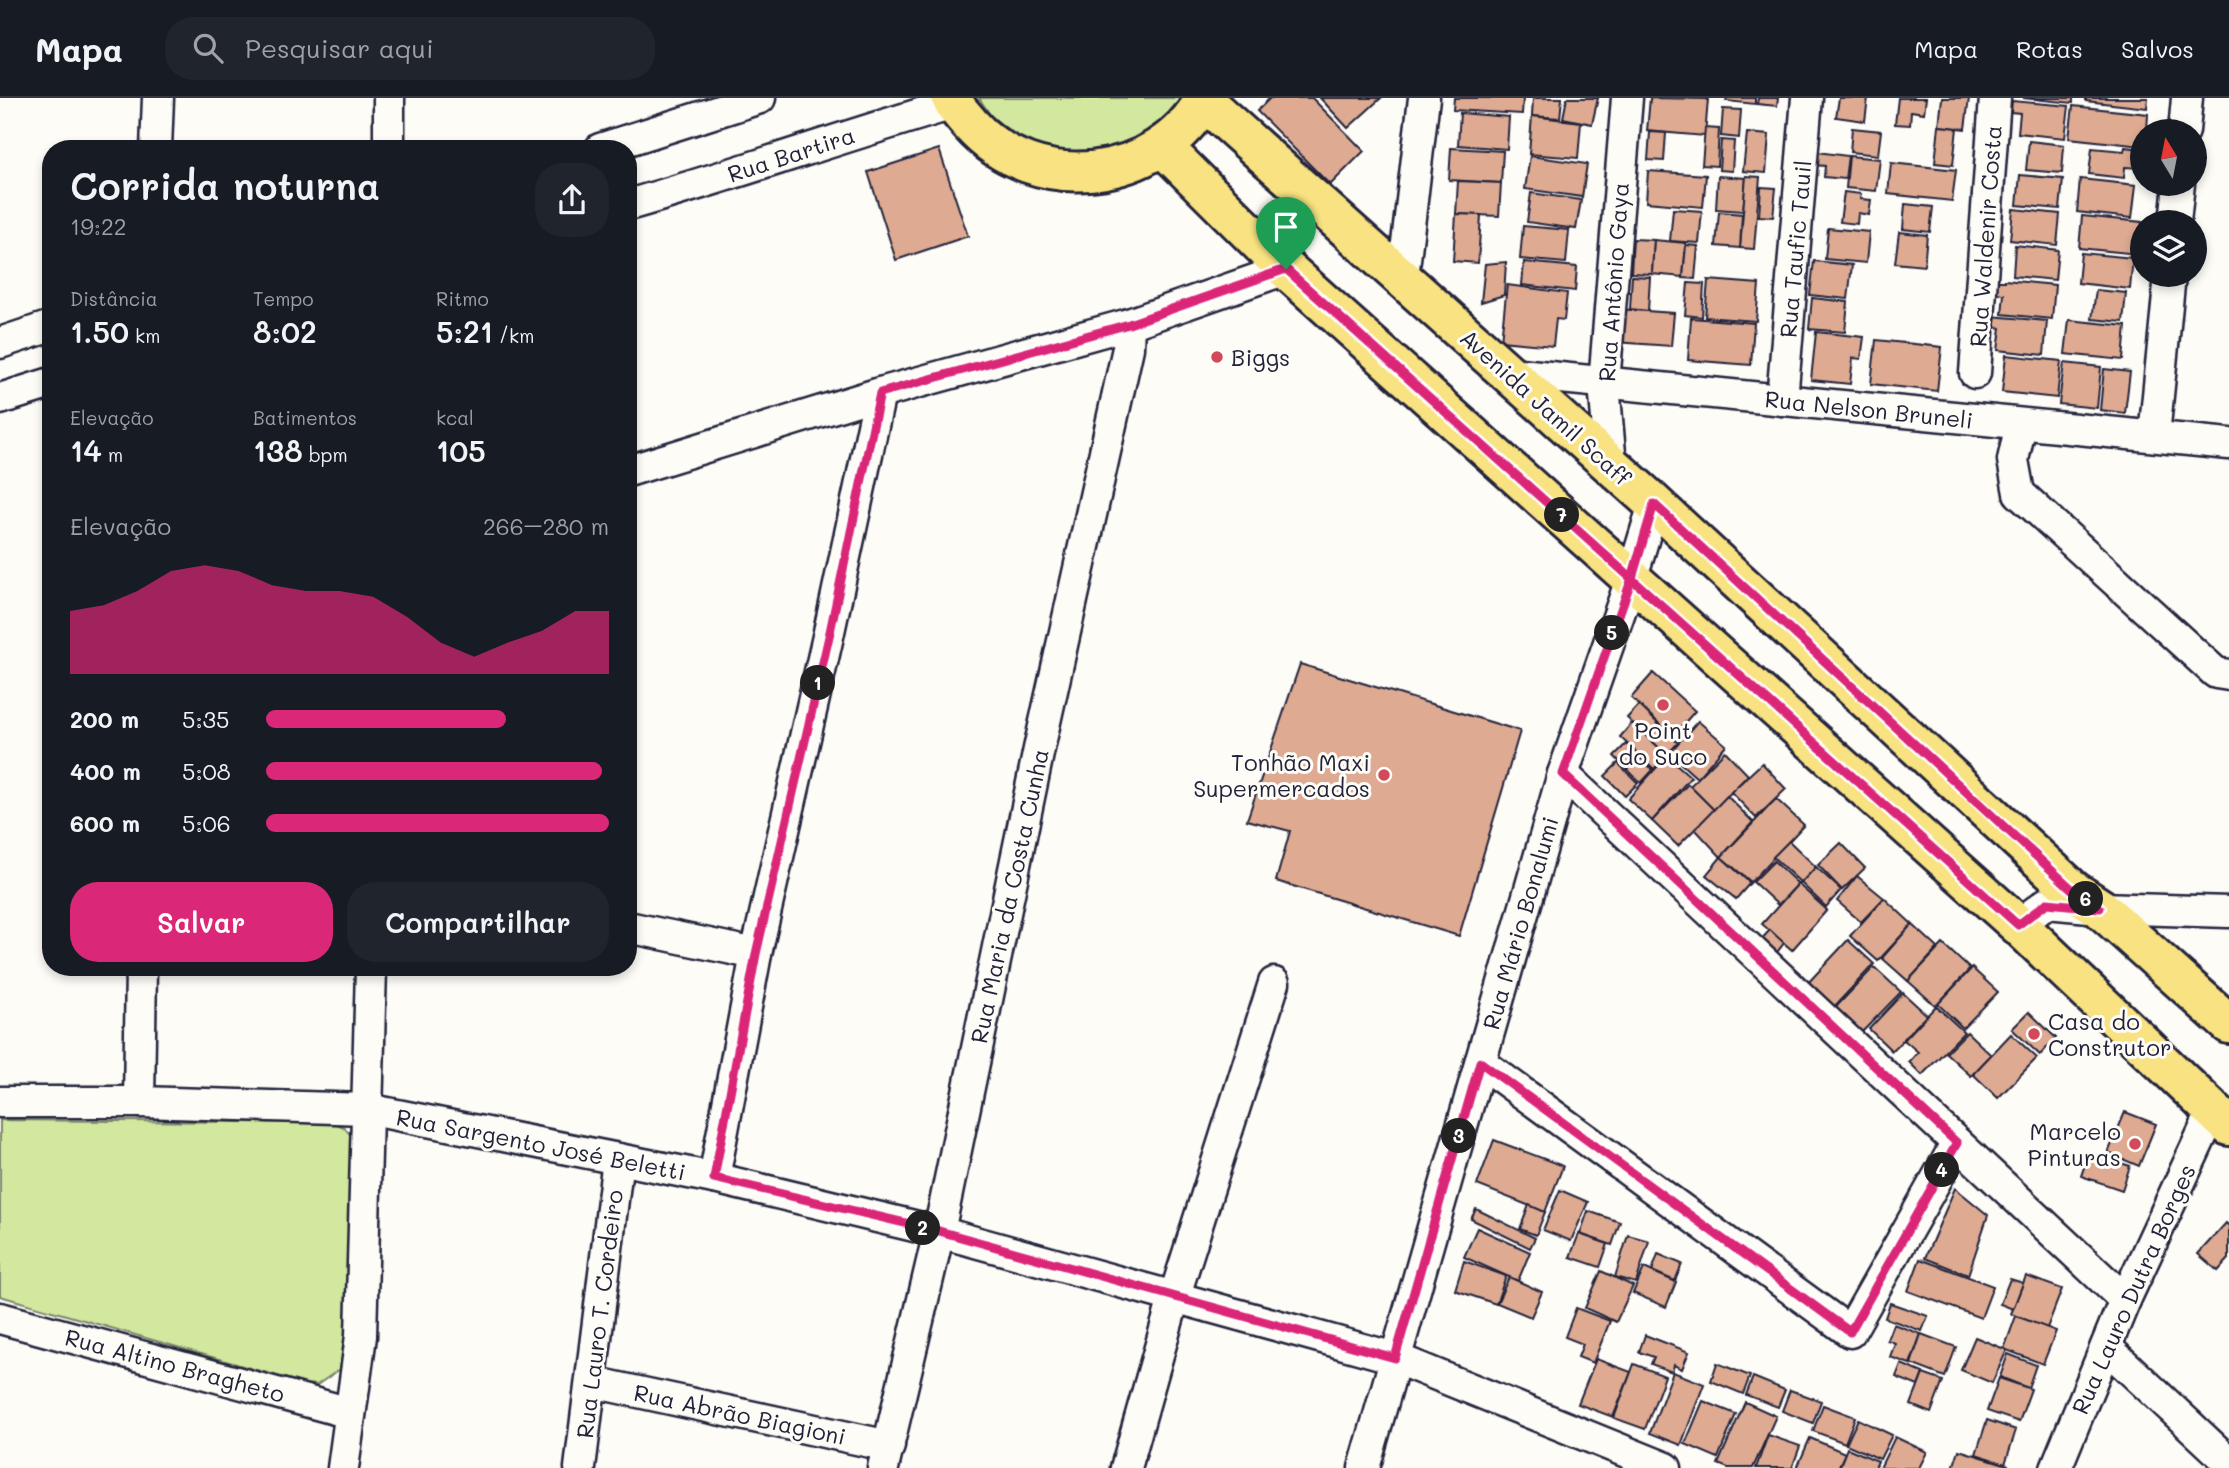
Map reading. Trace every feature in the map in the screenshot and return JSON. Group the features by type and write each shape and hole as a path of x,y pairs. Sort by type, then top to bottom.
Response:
{"main road":[{"name":"Avenida Jamil Scaff","path":"1205,99 1654,504 2074,891 2100,908 2229,1024"},
{"path":"952,101 984,139 1015,158 1025,163 1072,173 1119,167 1162,146 1185,126 1205,99"},
{"path":"1162,146 1286,269 2018,925 2221,1119"}],"street":[{"path":"156,140 158,98"},
{"path":"389,98 389,140"},
{"path":"628,140 760,98"},
{"path":"1403,277 1424,98"},
{"name":"Rua Antônio Gaya","path":"1611,465 1604,384 1628,98"},
{"name":"Rua Taufic Tauil","path":"1782,400 1807,98"},
{"name":"Rua Waldenir Costa","path":"1975,373 1995,98"},
{"path":"2185,119 2187,98"},
{"name":"Rua Bartira","path":"637,202 696,186 952,101"},
{"path":"637,468 880,393 1129,324 1286,269"},
{"path":"2154,436 2169,287"},
{"name":"Rua Maria da Costa Cunha","path":"886,1457 939,1231 1039,749 1128,348 1129,324"},
{"path":"0,343 42,329"},
{"name":"Rua Nelson Bruneli","path":"1509,373 2229,444"},
{"path":"0,399 42,386"},
{"path":"714,1178 756,954 830,632 880,393"},
{"path":"2021,424 2013,460 2019,493 2216,673 2229,675"},
{"name":"Rua Mário Bonalumi","path":"1364,1468 1563,774 1632,578 1654,504"},
{"path":"1563,774 2125,1300"},
{"path":"2018,925 2047,903 2100,908 2229,912"},
{"path":"637,930 756,954"},
{"path":"139,1102 141,976"},
{"path":"343,1468 361,1336 371,976"},
{"path":"1126,1468 1174,1298 1274,983"},
{"path":"1480,1062 1850,1332 1957,1143"},
{"name":"Rua Sargento José Beletti","path":"0,1102 139,1102 367,1109 714,1178 939,1231 1395,1358 1628,1461 1666,1468"},
{"name":"Rua Lauro Dutra Borges","path":"2056,1468 2125,1300 2221,1119"},
{"name":"Rua Lauro T. Cordeiro","path":"580,1468 618,1159"},
{"name":"Rua Altino Bragheto","path":"0,1318 351,1413"},
{"path":"2106,1347 2229,1462"},
{"name":"Rua Abrão Biagioni","path":"592,1382 886,1457"}],"green space":[{"path":"979,98 1197,98 1131,151 1056,155 1021,140 991,116"},
{"path":"0,1120 334,1123 344,1127 359,1145 346,1360 340,1369 317,1385 306,1384 0,1296"}],"building":[{"path":"1270,98 1312,98 1364,151 1330,185 1257,111"},
{"path":"1320,98 1381,98 1348,128"},
{"path":"1454,98 1523,98 1522,114 1453,110"},
{"path":"1533,98 1562,98 1560,118 1532,116"},
{"path":"1567,98 1598,98 1592,124 1563,118"},
{"path":"1650,98 1708,99 1705,136 1647,131"},
{"path":"1727,98 1755,98 1755,104 1726,101"},
{"path":"1758,98 1778,98 1777,106 1757,104"},
{"path":"1839,98 1868,98 1865,121 1836,117"},
{"path":"1898,98 1926,98 1924,113 1911,111 1910,125 1895,124"},
{"path":"1942,98 1969,98 1965,129 1939,126"},
{"path":"2023,98 2073,98 2073,103"},
{"path":"2086,98 2148,98 2147,108 2086,101"},
{"path":"2012,101 2069,106 2065,138 2018,133 2020,113 2011,112"},
{"path":"2073,106 2148,114 2148,119 2130,119 2130,145 2069,138"},
{"path":"1723,109 1741,110 1739,138 1721,136"},
{"path":"1460,113 1509,117 1507,149 1458,145"},
{"path":"1532,116 1581,122 1578,158 1529,154"},
{"path":"1939,126 1957,128 1953,165 1935,163"},
{"path":"1705,128 1719,129 1717,166 1702,165"},
{"path":"1852,128 1881,131 1878,155 1850,152"},
{"path":"1650,132 1666,133 1664,161 1648,160"},
{"path":"1747,133 1769,135 1766,173 1743,171"},
{"path":"1721,140 1734,141 1732,171 1719,170"},
{"path":"2029,141 2064,145 2062,173 2026,170"},
{"path":"2125,147 2130,148 2130,167 2125,167 2124,178 2089,174 2092,148 2124,151"},
{"path":"1451,148 1503,151 1501,183 1449,180"},
{"path":"939,149 968,236 896,260 868,172"},
{"path":"1817,152 1848,156 1845,179 1824,177 1825,166 1815,165"},
{"path":"1530,156 1587,164 1582,197 1525,189"},
{"path":"1849,156 1880,159 1876,191 1846,188"},
{"path":"1891,163 1956,170 1952,201 1888,194"},
{"path":"1648,171 1706,175 1703,207 1646,202"},
{"path":"2020,175 2063,179 2060,209 2017,205"},
{"path":"1718,176 1746,178 1743,211 1716,209"},
{"path":"1746,176 1760,177 1754,249 1740,248"},
{"path":"2080,179 2130,184 2130,196 2135,196 2130,218 2077,212"},
{"path":"1458,181 1501,183 1499,216 1456,214"},
{"path":"1761,187 1776,188 1773,217 1759,216"},
{"path":"1844,192 1861,194 1860,199 1871,200 1869,215 1858,213 1857,224 1840,222"},
{"path":"1531,193 1581,200 1576,229 1527,222"},
{"path":"1905,204 1933,207 1930,232 1903,229"},
{"path":"1673,209 1702,211 1699,243 1670,241"},
{"path":"2013,209 2060,214 2057,245 2010,240"},
{"path":"1719,212 1742,214 1740,248 1716,246"},
{"path":"1456,214 1481,215 1478,263 1453,261"},
{"path":"2082,216 2130,221 2130,253 2079,248"},
{"path":"1523,226 1569,230 1566,263 1520,259"},
{"path":"1828,228 1869,232 1866,263 1825,259"},
{"path":"1899,232 1927,235 1924,266 1895,263"},
{"path":"1633,239 1654,240 1652,274 1631,273"},
{"path":"1654,240 1686,243 1683,277 1652,274"},
{"path":"1686,245 1698,246 1695,279 1683,278"},
{"path":"2015,245 2058,250 2055,280 2013,276"},
{"path":"2081,253 2130,258 2130,289 2078,283"},
{"path":"1814,261 1852,265 1848,299 1810,295"},
{"path":"1506,262 1504,295 1481,302 1485,264"},
{"path":"1524,262 1577,267 1575,291 1522,285"},
{"path":"1632,276 1650,277 1648,311 1630,309"},
{"path":"1708,280 1759,284 1756,321 1705,317"},
{"path":"1997,281 2055,285 2052,319 2002,314 2004,294 1996,293"},
{"path":"1688,283 1704,284 1702,317 1685,315"},
{"path":"1507,285 1567,293 1564,320 1556,319 1553,346 1501,341"},
{"path":"2096,290 2126,293 2123,322 2092,319"},
{"path":"1812,298 1848,302 1845,332 1809,329"},
{"path":"1617,309 1674,313 1671,346 1615,342"},
{"path":"1990,316 2047,321 2044,355 1998,350 2001,328 1989,326"},
{"path":"1691,318 1754,323 1751,365 1688,360"},
{"path":"2069,320 2126,326 2123,360 2065,354"},
{"path":"1816,332 1864,337 1861,359 1853,358 1850,384 1811,380"},
{"path":"1876,340 1942,347 1937,391 1871,384"},
{"path":"2006,355 2061,361 2057,398 2002,392"},
{"path":"2064,363 2101,367 2097,408 2059,404"},
{"path":"2104,369 2130,372 2125,413 2100,410"},
{"name":"Tonhão Maxi Supermercados","path":"1300,664 1520,731 1459,936 1276,881 1290,831 1247,820"},
{"name":"Point do Suco","path":"1653,673 1695,711 1673,736 1631,698"},
{"path":"1639,705 1678,743 1667,755 1627,718"},
{"path":"1698,721 1726,745 1697,778 1669,753"},
{"path":"1632,723 1667,755 1654,769 1620,737"},
{"path":"1626,744 1653,770 1641,783 1614,756"},
{"path":"1725,751 1748,775 1714,810 1690,786"},
{"path":"1667,756 1691,777 1652,821 1628,799"},
{"path":"1618,763 1638,783 1625,796 1605,776"},
{"path":"1762,763 1786,789 1756,818 1731,792"},
{"path":"1688,784 1714,810 1678,846 1652,821"},
{"path":"1727,796 1753,822 1721,857 1695,829"},
{"path":"1776,799 1804,825 1751,882 1721,857"},
{"path":"1789,841 1816,867 1801,883 1773,857"},
{"path":"1841,843 1865,868 1842,890 1818,865"},
{"path":"1721,857 1750,883 1736,899 1706,875"},
{"path":"1774,861 1798,884 1778,905 1753,882"},
{"path":"1816,867 1841,890 1826,907 1801,883"},
{"path":"1857,876 1884,898 1861,922 1837,901"},
{"path":"1798,884 1827,910 1792,950 1762,924"},
{"path":"1884,898 1912,924 1878,961 1850,936"},
{"path":"1912,924 1938,948 1908,981 1882,958"},
{"path":"1770,930 1784,943 1774,956 1758,943"},
{"path":"1848,940 1874,964 1832,1009 1806,985"},
{"path":"1943,944 1970,969 1936,1006 1908,981"},
{"path":"1874,967 1901,992 1861,1033 1835,1008"},
{"path":"1972,968 1998,992 1963,1028 1938,1004"},
{"path":"1903,993 1927,1015 1892,1051 1869,1029"},
{"path":"1936,1006 1964,1032 1922,1075 1909,1062 1918,1052 1904,1040"},
{"name":"Casa do Construtor","path":"2029,1012 2056,1038 2040,1055 2012,1029"},
{"path":"1967,1032 1991,1055 1971,1076 1946,1053"},
{"path":"2011,1034 2037,1058 1998,1098 1973,1074"},
{"path":"2125,1112 2156,1124 2139,1166 2108,1153"},
{"path":"1494,1140 1563,1166 1545,1212 1477,1185"},
{"path":"2089,1153 2130,1166 2122,1190 2081,1176"},
{"path":"1955,1188 1988,1215 1968,1275 1925,1258"},
{"path":"1560,1190 1588,1202 1571,1241 1543,1230"},
{"path":"1529,1205 1545,1212 1536,1235 1520,1229"},
{"path":"1476,1209 1535,1238 1530,1248 1471,1219"},
{"path":"1588,1211 1620,1222 1612,1245 1580,1234"},
{"path":"2226,1223 2229,1226 2229,1259 2218,1271 2198,1254"},
{"path":"1477,1228 1530,1252 1518,1281 1464,1257"},
{"path":"1579,1234 1608,1244 1600,1267 1570,1257"},
{"path":"1628,1235 1649,1241 1636,1283 1615,1277"},
{"path":"1658,1254 1682,1264 1675,1281 1652,1271"},
{"path":"1920,1259 1993,1286 1981,1318 1908,1291"},
{"path":"1464,1261 1506,1276 1496,1304 1455,1290"},
{"path":"1644,1268 1676,1282 1666,1307 1633,1293"},
{"path":"1601,1271 1633,1286 1616,1322 1585,1308"},
{"path":"2026,1276 2062,1289 2047,1328 2011,1314"},
{"path":"1509,1277 1542,1292 1531,1317 1497,1303"},
{"path":"2010,1279 2023,1283 2013,1309 2000,1304"},
{"path":"1890,1303 1928,1316 1922,1331 1885,1318"},
{"path":"1576,1308 1610,1321 1593,1363 1578,1357 1583,1344 1565,1337"},
{"path":"2016,1316 2056,1331 2043,1364 2004,1349"},
{"path":"1893,1324 1921,1334 1910,1364 1890,1357 1895,1343 1887,1340"},
{"path":"1921,1334 1956,1347 1945,1377 1911,1364"},
{"path":"1645,1335 1689,1352 1682,1369 1674,1365 1672,1372 1651,1364 1654,1357 1639,1352"},
{"path":"1975,1337 2007,1350 1992,1383 1961,1370"},
{"path":"2008,1354 2036,1365 2028,1388 2000,1377"},
{"path":"1596,1359 1631,1372 1613,1417 1578,1404"},
{"path":"1717,1363 1750,1376 1743,1394 1711,1381"},
{"path":"1634,1364 1665,1376 1645,1429 1614,1418"},
{"path":"1901,1364 1923,1373 1918,1386 1896,1377"},
{"path":"1673,1372 1704,1384 1681,1445 1650,1433"},
{"path":"1923,1374 1943,1381 1931,1413 1911,1405"},
{"path":"1753,1377 1785,1390 1778,1407 1746,1395"},
{"path":"1999,1378 2031,1389 2019,1422 1987,1411"},
{"path":"1790,1390 1821,1401 1813,1423 1782,1411"},
{"path":"1703,1401 1736,1414 1718,1458 1685,1444"},
{"path":"1745,1402 1776,1416 1753,1468 1728,1468 1718,1464"},
{"path":"1823,1405 1855,1417 1845,1443 1813,1431"},
{"path":"1858,1419 1892,1435 1880,1459 1846,1444"},
{"path":"1987,1420 2016,1430 2005,1464 1976,1454"},
{"path":"1768,1435 1800,1446 1792,1468 1756,1468"},
{"path":"1895,1437 1927,1452 1919,1468 1880,1468"},
{"path":"1810,1438 1845,1453 1838,1468 1797,1468"},
{"path":"1847,1448 1878,1461 1875,1468 1839,1468"},
{"path":"1959,1450 2008,1465 2007,1468 1953,1468"}],"place":[{"name":"Biggs","path":"1217,357"},
{"name":"Point do Suco","path":"1663,705"},
{"name":"Tonhão Maxi Supermercados","path":"1384,775"},
{"name":"Casa do Construtor","path":"2034,1034"},
{"name":"Marcelo Pinturas","path":"2135,1144"}],"route":[{"path":"1286,269 1129,324 880,393 830,632 756,954 714,1178 939,1231 1395,1358 1480,1062 1850,1332 1957,1143 1563,774 1632,578 1654,504 2074,891 2100,908 2047,903 2018,925 1632,578 1286,269"}]}
